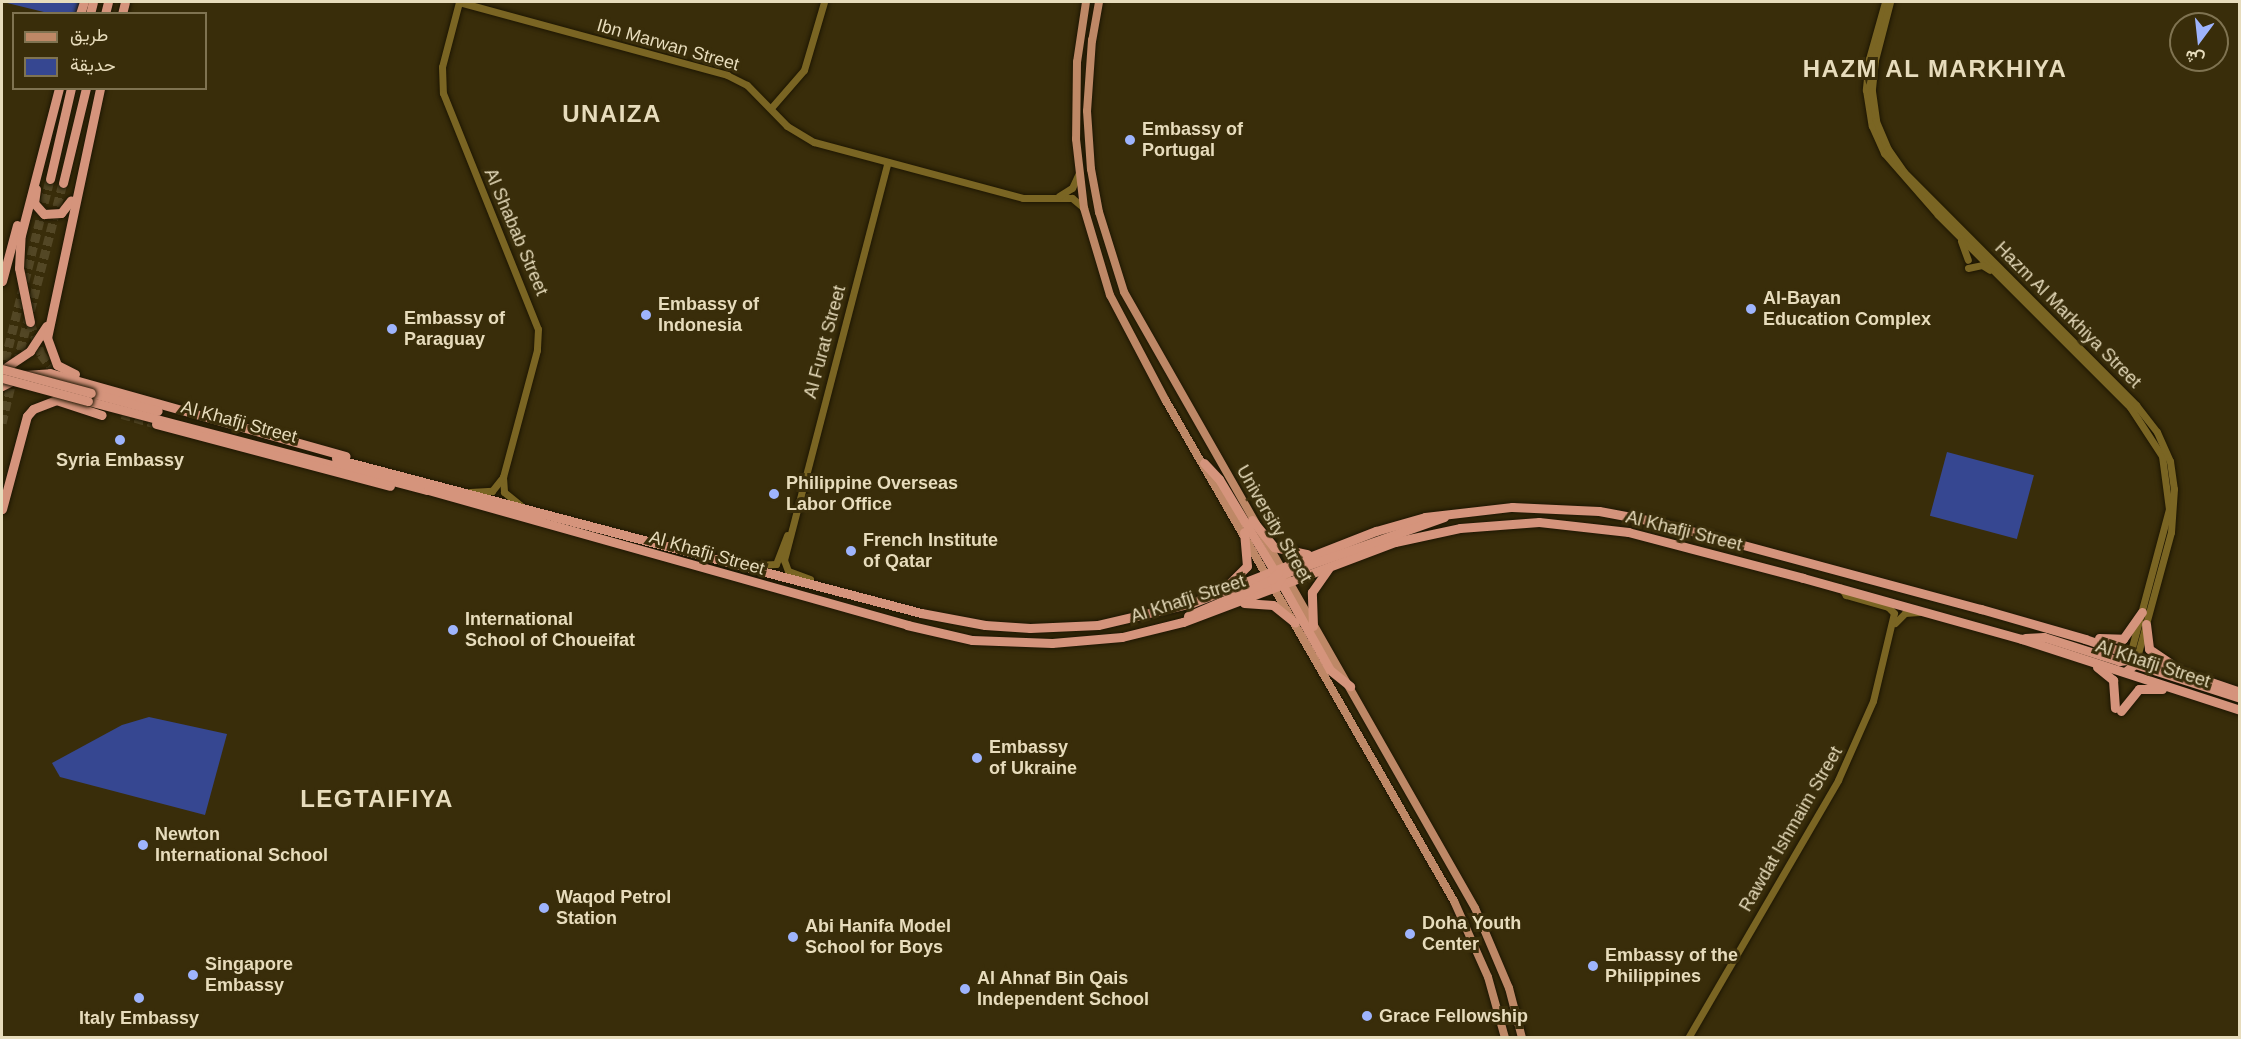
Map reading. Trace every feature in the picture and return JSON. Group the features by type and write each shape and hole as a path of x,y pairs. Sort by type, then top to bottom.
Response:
{"highway":[{"path":"2,281 26,207 58,90"},
{"path":"50,179 71,90"},
{"path":"63,183 86,90"},
{"path":"100,90 75,190 52,310 48,346 57,364 105,387"},
{"path":"45,136 36,206 45,214 58,215 68,206 75,190"},
{"path":"26,207 19,268 30,322"},
{"path":"2,369 37,345 52,310"},
{"name":"Al Khafji Street","path":"2,369 159,417 907,626 972,639 1080,642 1122,637 1183,622 1236,602 1315,554 1394,525 1452,512 1540,506 1640,519 2085,639 2133,660 2178,671 2240,692"},
{"path":"2,386 24,375 39,373 105,387 385,471"},
{"name":"Al Khafji Street","path":"2,378 89,397 385,471 945,619 1030,628 1098,625 1277,577 1332,565 1435,531 1539,522 1628,532 1841,588 2022,639 2240,710"},
{"path":"2,509 27,416 33,409 56,400 102,415"},
{"path":"156,424 320,470 475,505"},
{"path":"1204,463 1219,479 1330,670 1350,686"},
{"path":"1183,622 1197,610 1277,577 1426,525 1452,512"},
{"path":"1252,520 1274,547 1292,554 1315,554"},
{"path":"1218,593 1247,566 1244,532"},
{"path":"1313,626 1312,592 1332,565"},
{"path":"1236,602 1268,603 1295,623"},
{"path":"2085,639 2123,639 2142,612"},
{"path":"2146,624 2149,649 2178,671"},
{"path":"2022,639 2044,638 2133,660 2240,698"},
{"path":"2129,673 2133,660"},
{"path":"2091,661 2113,680 2118,709 2139,689 2175,689"}],"main road":[{"name":"University Street","path":"1086,2 1075,94 1078,173 1096,259 1126,331 1244,532 1313,626 1350,686 1475,908 1509,988 1522,1038"},
{"path":"1093,31 1094,2"},
{"name":"University Street","path":"1099,2 1093,31 1087,111 1091,169 1116,269 1135,316 1252,520 1295,623 1454,901 1488,977 1505,1038"}],"street":[{"name":"Ibn Marwan Street","path":"459,2 727,75 747,85 804,138 1023,198 1059,196 1075,199 1084,208"},
{"name":"Al Shabab Street","path":"459,2 442,67 443,93 538,329 537,350 503,477"},
{"path":"771,108 804,70 824,2"},
{"name":"Hazm Al Markhiya Street","path":"1885,2 1867,74 1872,126 1892,166 2130,407 2162,456 2169,509 2142,612 2133,660"},
{"name":"Hazm Al Markhiya Street","path":"1890,2 1875,60 1872,91 1876,120 1888,149 1904,172 2136,405 2163,445 2173,474 2175,508 2146,624 2133,660"},
{"name":"Al Furat Street","path":"746,566 776,564 790,530 888,162"},
{"path":"1059,196 1072,188 1078,173"},
{"path":"1950,227 1965,246 1968,264 1982,265 2007,283"},
{"path":"464,492 492,491 503,477"},
{"path":"503,477 505,495 525,508"},
{"name":"Al Furat Street","path":"790,530 786,569 826,587"},
{"path":"1841,588 1846,595 1892,610 1894,625"},
{"path":"1894,625 1905,613 1932,613"},
{"name":"Rawdat Ishmaim Street","path":"1688,1038 1853,752 1873,701 1894,625"}],"green space":[{"path":"3,2 80,2 77,12 44,12"},
{"path":"1947,452 2034,475 2017,539 1930,516"},
{"path":"149,717 227,734 205,815 60,777 52,763 122,725"}],"tunnel":[{"path":"2,373 50,179"},
{"path":"17,363 63,183"},
{"path":"30,322 41,354 59,378"},
{"path":"2,423 13,377"},
{"path":"122,414 156,424"}],"place":[{"name":"Embassy of Portugal","path":"1130,140"},
{"name":"Al-Bayan Education Complex","path":"1751,309"},
{"name":"Embassy of Indonesia","path":"646,315"},
{"name":"Embassy of Paraguay","path":"392,329"},
{"name":"Syria Embassy","path":"120,440"},
{"name":"Philippine Overseas Labor Office","path":"774,494"},
{"name":"French Institute of Qatar","path":"851,551"},
{"name":"International School of Choueifat","path":"453,630"},
{"name":"Embassy of Ukraine","path":"977,758"},
{"name":"Newton International School","path":"143,845"},
{"name":"Waqod Petrol Station","path":"544,908"},
{"name":"Doha Youth Center","path":"1410,934"},
{"name":"Abi Hanifa Model School for Boys","path":"793,937"},
{"name":"Embassy of the Philippines","path":"1593,966"},
{"name":"Singapore Embassy","path":"193,975"},
{"name":"Al Ahnaf Bin Qais Independent School","path":"965,989"},
{"name":"Italy Embassy","path":"139,998"},
{"name":"Grace Fellowship","path":"1367,1016"}],"district":[{"name":"HAZM AL MARKHIYA","path":"1935,69"},
{"name":"UNAIZA","path":"612,114"},
{"name":"LEGTAIFIYA","path":"377,799"}]}
